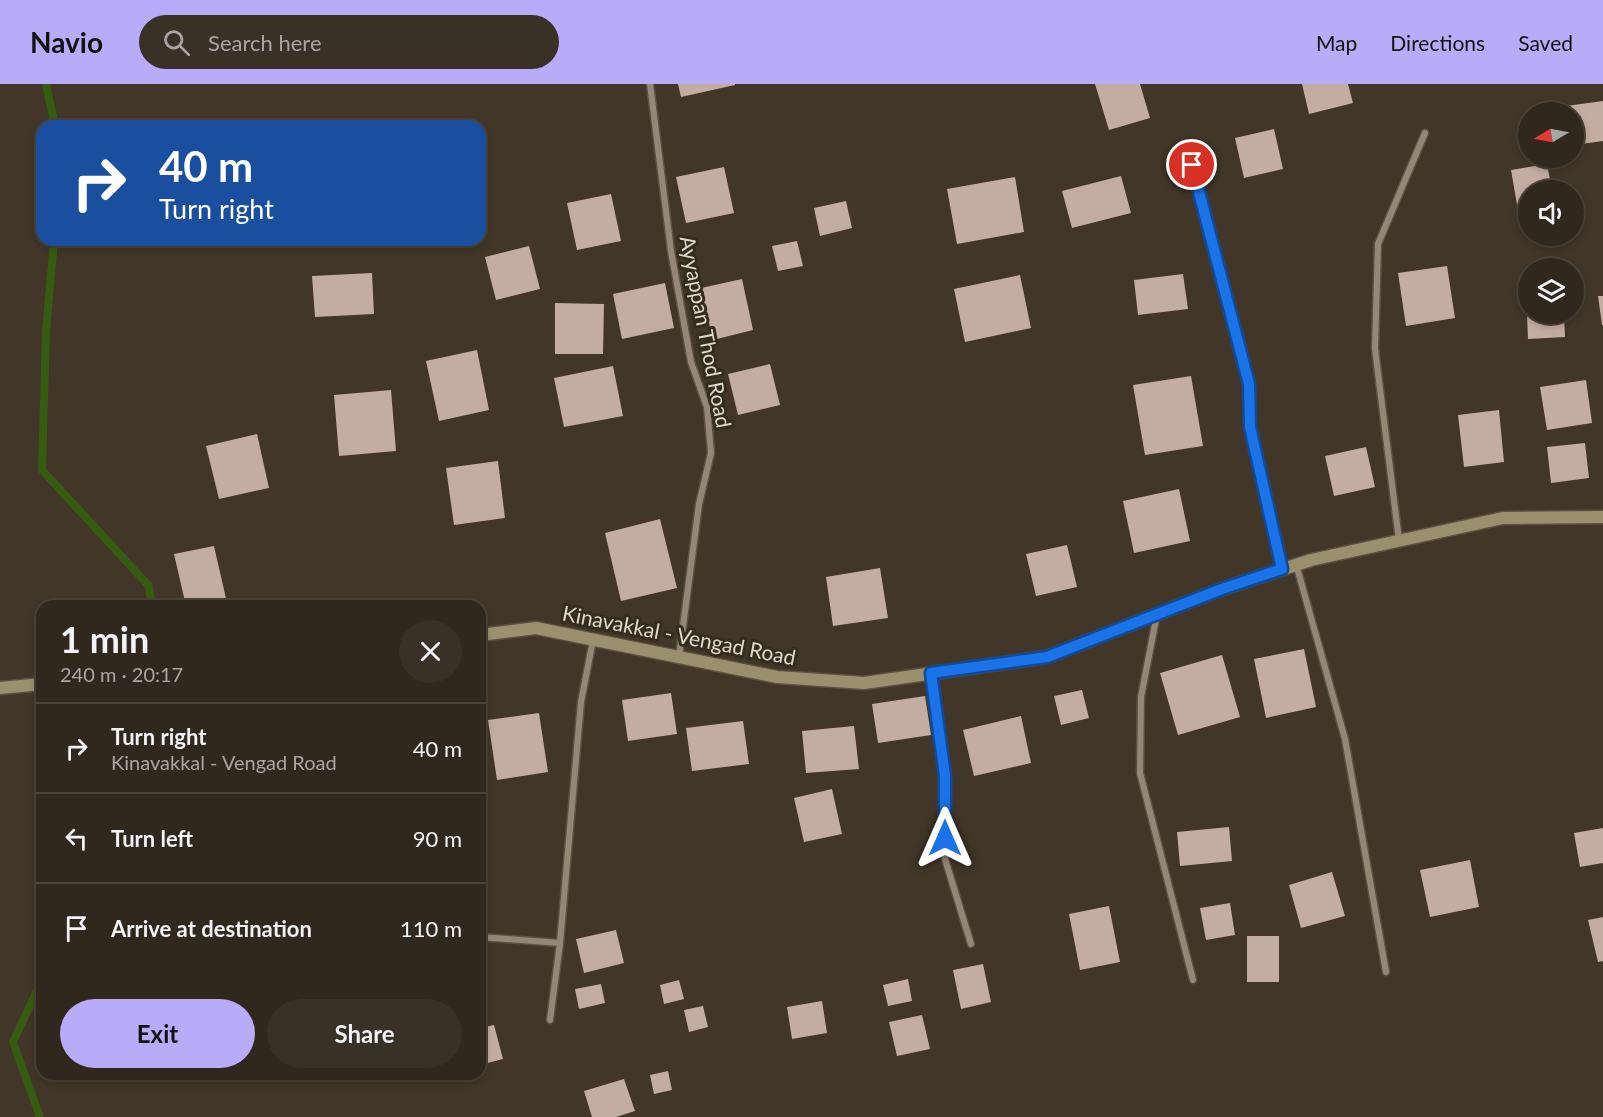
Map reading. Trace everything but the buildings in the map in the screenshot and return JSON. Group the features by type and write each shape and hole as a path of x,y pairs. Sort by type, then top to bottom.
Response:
{"main road":[{"name":"Kinavakkal - Vengad Road","path":"486,634 536,628 777,677 864,683 1047,657 1222,589 1296,564 1399,540 1503,518 1603,517"},
{"path":"0,688 36,685"}],"street":[{"name":"Ayyappan Thod Road","path":"650,84 671,251 691,362 706,407 711,453 699,504 679,657"},
{"path":"1399,540 1375,349 1378,244 1425,133"},
{"path":"1192,165 1249,384 1250,427 1282,569"},
{"path":"1296,564 1345,739 1386,972"},
{"path":"1157,614 1141,697 1140,773 1193,981"},
{"path":"550,1020 560,943 581,702 592,640"},
{"path":"931,673 945,776 945,859 971,944"},
{"path":"486,937 560,943"}],"waterway":[{"path":"46,84 54,120"},
{"path":"53,246 46,332 42,470 149,586 151,600"},
{"path":"36,993 13,1042 40,1117"}],"route":[{"path":"945,838 945,776 931,673 1047,657 1222,589 1282,569 1250,427 1249,384 1192,165"}]}
